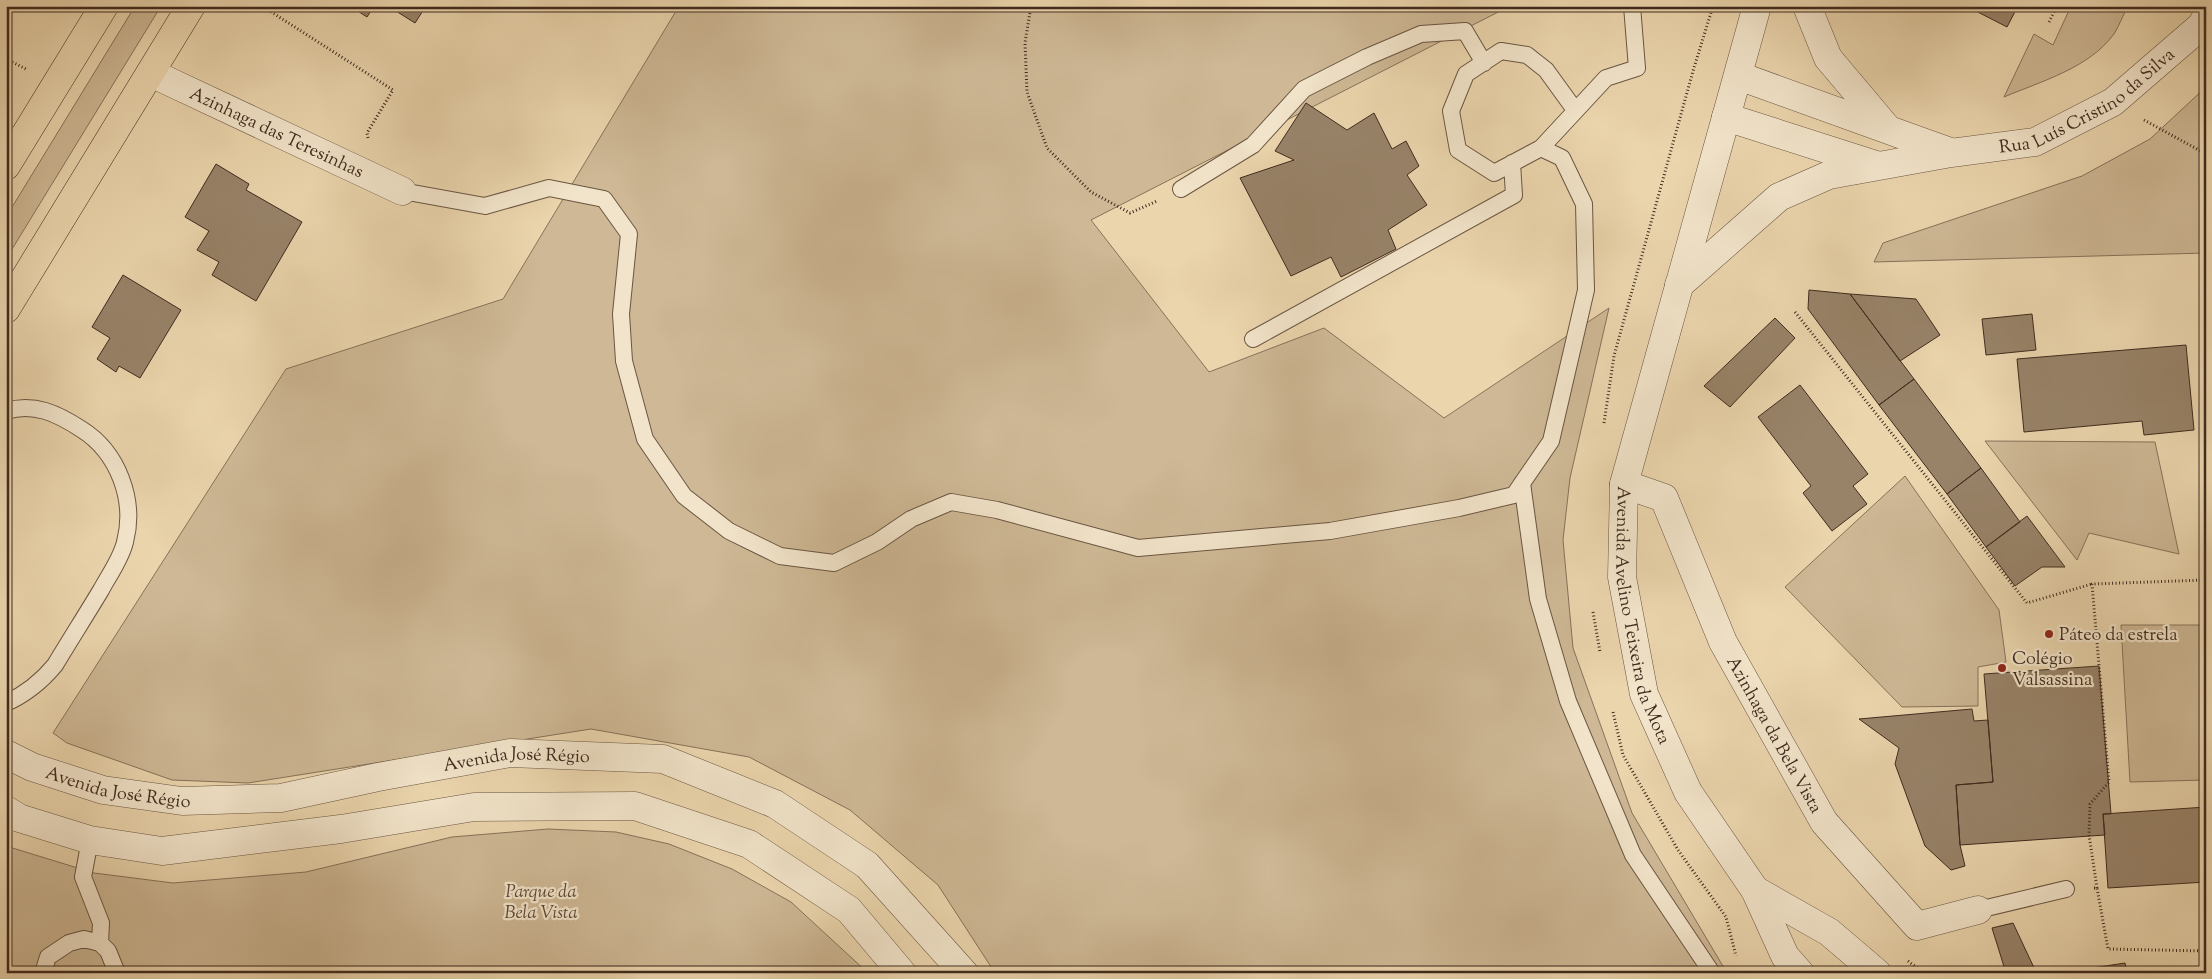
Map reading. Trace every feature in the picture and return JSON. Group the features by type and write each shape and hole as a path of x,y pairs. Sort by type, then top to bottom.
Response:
{"main road":[{"path":"6,166 104,6"},
{"path":"6,309 192,6"}],"street":[{"name":"Avenida Avelino Teixeira da Mota","path":"1757,6 1624,484 1622,577 1644,694 1688,792 1755,890 1785,956 1800,973"},
{"path":"1807,6 1828,58 1888,130"},
{"name":"Rua Luís Cristino da Silva","path":"1679,285 1779,197 1829,175 1951,153 2035,142 2113,102 2202,25 2206,17"},
{"name":"Azinhaga das Teresinhas","path":"151,73 402,191"},
{"name":"Rua Luís Cristino da Silva","path":"1739,76 1951,153"},
{"name":"Rua Luís Cristino da Silva","path":"1726,117 1878,165"},
{"name":"Azinhaga da Bela Vista","path":"1624,484 1664,498 1723,642 1824,822 1917,926 1978,910"},
{"name":"Avenida José Régio","path":"6,754 32,767 103,790 182,801 281,798 378,777 510,753 663,759 776,804 867,865 964,973"},
{"path":"6,810 19,818 90,840 162,851 341,829 474,807 635,806 749,844 849,910 902,973"},
{"name":"Avenida Avelino Teixeira da Mota","path":"1755,890 1829,932 1877,973"}],"lane":[{"path":"1575,110 1546,70 1527,55 1501,51 1466,74 1452,111 1458,150 1494,173 1541,148 1606,78 1637,68 1632,6"},
{"path":"1181,189 1252,145 1304,89 1367,57 1421,34 1465,32 1484,62"},
{"path":"402,191 485,206 549,188 604,199 629,234 621,314 624,361 645,439 684,496 729,531 780,556 834,563 877,542 911,518 951,502 997,510 1138,548 1330,531 1459,508 1514,495 1550,441 1586,290 1584,204 1562,158 1541,148"},
{"path":"1253,340 1514,195 1512,163"},
{"path":"6,411 18,407 55,414 89,434 105,450 117,468 125,489 128,516 125,543 114,566 55,665 43,679 21,697 6,703"},
{"path":"1522,483 1538,599 1568,701 1633,855 1712,973"},
{"path":"90,840 83,877 101,923 100,943"},
{"path":"1978,910 2066,889"},
{"path":"43,973 48,957 69,943 84,938 100,943 108,951 117,973"}],"path":[{"path":"262,6 393,90 367,133 370,176"},
{"path":"1031,6 1025,43 1027,92 1047,148 1091,192 1130,214 1181,189"},
{"path":"2049,22 2057,6"},
{"path":"2113,102 2206,154"},
{"path":"1795,312 2027,603 2092,584 2206,580"},
{"path":"2092,584 2109,782 2090,804 2089,835 2096,888 2108,949 2206,951"},
{"path":"2066,889 2096,888"}],"green space":[{"path":"135,6 161,6 6,259 6,217"},
{"path":"679,6 1510,6 1091,220 1209,372 1324,328 1444,418 1609,308 1570,478 1563,540 1573,648 1632,813 1727,973 995,973 938,885 850,810 749,757 591,729 248,783 172,780 67,743 53,733 286,369 503,299"},
{"path":"2071,6 2128,6 2114,34 2092,56 2049,79 2004,97 2034,34 2053,45"},
{"path":"2206,87 2206,253 1874,262 1883,243 2082,176 2150,139"},
{"path":"1985,441 2155,442 2179,554 2089,533 2077,560"},
{"path":"1905,476 1999,610 2006,662 1978,667 1978,706 1902,707 1785,587"},
{"path":"2121,625 2204,625 2206,780 2130,782"},
{"name":"Parque da Bela Vista","path":"548,829 616,832 669,844 732,869 791,902 868,973 6,973 6,846 94,873 173,883 306,872 452,837"}],"building":[{"path":"350,6 374,6 367,17"},
{"path":"388,6 426,6 415,23"},
{"path":"1966,6 2018,6 2007,27"},
{"path":"1306,103 1347,130 1374,113 1392,149 1406,141 1419,166 1407,175 1427,205 1388,230 1396,249 1341,277 1331,257 1291,276 1240,178 1294,160 1275,151"},
{"path":"216,164 249,184 246,190 302,222 256,301 212,275 219,262 197,250 209,231 185,217"},
{"path":"123,275 181,310 140,378 119,366 116,372 97,359 110,338 92,327"},
{"path":"1809,290 1850,294 1914,379 1879,405 1808,309"},
{"path":"1850,294 1916,299 1940,335 1900,361"},
{"path":"2032,314 2036,350 1986,355 1982,319"},
{"path":"1775,318 1795,338 1730,407 1704,386"},
{"path":"2186,345 2194,430 2144,435 2142,421 2024,432 2017,359"},
{"path":"1914,379 1981,468 1947,494 1879,405"},
{"path":"1800,385 1868,474 1853,486 1867,504 1832,531 1803,493 1811,486 1758,417"},
{"path":"1981,468 2020,522 1986,547 1947,494"},
{"path":"2027,516 2065,567 2042,567 2015,586 1986,547"},
{"path":"2099,666 2111,814 2103,814 2105,835 1960,845 1956,785 1993,782 1984,674"},
{"path":"1972,709 1974,721 1988,720 1993,782 1956,785 1960,845 1965,866 1951,870 1925,846 1895,764 1899,748 1859,719"},
{"path":"2206,807 2206,882 2108,888 2103,814"},
{"path":"2013,923 2036,972 2006,973 1992,928"},
{"path":"2125,963 2127,973 2059,973"}],"place":[{"name":"Páteo da estrela","path":"2049,634"},
{"name":"Colégio Valsassina","path":"2002,668"}]}
